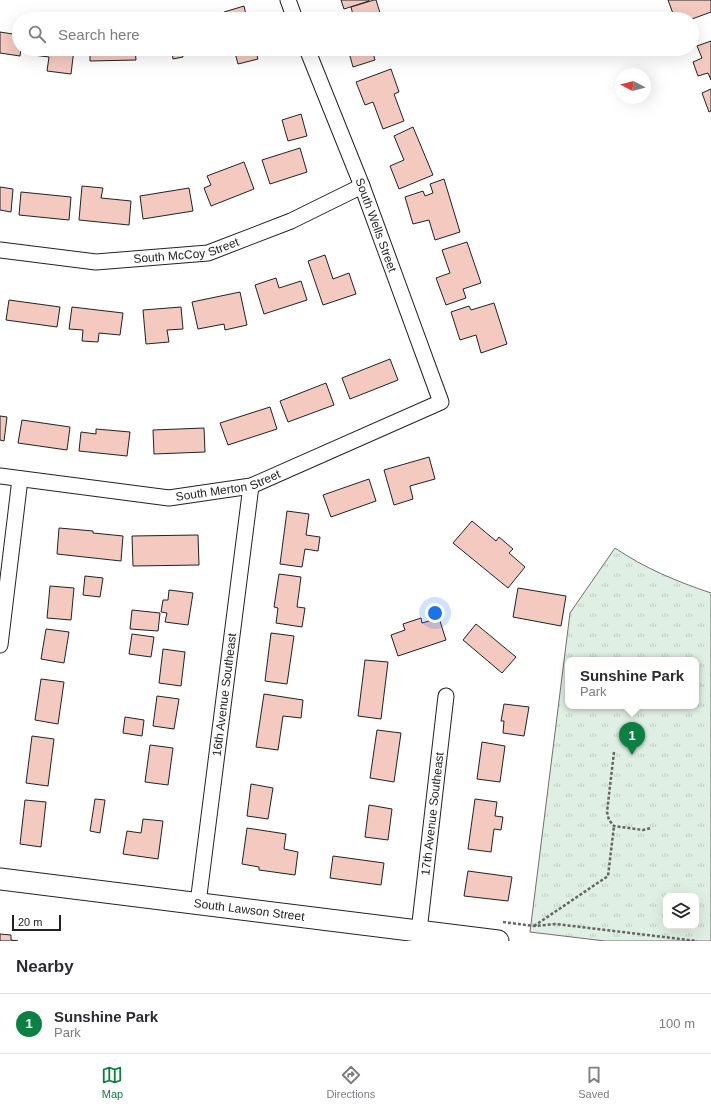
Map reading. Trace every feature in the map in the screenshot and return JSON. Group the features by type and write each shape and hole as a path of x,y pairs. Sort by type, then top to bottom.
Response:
{"street":[{"path":"288,0 292,12"},
{"name":"South Wells Street","path":"310,56 362,186 441,402"},
{"name":"South McCoy Street","path":"0,250 96,262 208,253 291,221 362,186"},
{"name":"South Merton Street","path":"0,476 169,498 251,486 441,402"},
{"path":"0,645 20,479"},
{"name":"16th Avenue Southeast","path":"198,903 251,486"},
{"name":"17th Avenue Southeast","path":"419,931 446,696"},
{"name":"South Lawson Street","path":"0,879 490,940"}],"path":[{"path":"614,752 607,812 609,820 614,826 643,830 651,828"},
{"path":"614,826 608,876 534,926 556,924 697,941"}],"green space":[{"path":"615,548 662,574 711,593 711,941 605,941 530,932 570,613"}],"building":[{"path":"341,0 369,0 369,1 344,9"},
{"path":"376,0 380,12 352,12 351,7"},
{"path":"668,0 711,0 711,12 699,16 699,12 672,12"},
{"path":"244,6 245,12 224,12"},
{"path":"0,32 12,34 12,55 0,53"},
{"path":"711,41 711,80 708,73 698,76 693,62 702,58 699,51 699,45"},
{"path":"41,56 73,56 71,74 47,71 49,57"},
{"path":"90,56 136,56 136,60 90,61"},
{"path":"173,56 183,56 183,57 173,59"},
{"path":"236,56 257,56 258,59 238,64"},
{"path":"350,56 374,56 375,60 353,67"},
{"path":"391,69 399,92 394,94 404,121 383,129 373,102 365,105 356,82"},
{"path":"711,89 711,111 709,112 702,93"},
{"path":"301,114 307,136 288,141 282,120"},
{"path":"413,127 433,175 399,189 390,166 404,160 394,136"},
{"path":"300,148 307,172 270,184 262,160"},
{"path":"244,162 254,189 211,206 204,188 211,185 207,176"},
{"path":"444,179 460,232 435,240 429,220 413,224 405,197 423,191 425,196 433,193 430,184"},
{"path":"82,186 103,188 101,198 131,201 129,225 79,220"},
{"path":"0,187 13,189 11,212 0,210"},
{"path":"189,188 193,211 143,219 140,196"},
{"path":"21,192 71,197 69,220 19,215"},
{"path":"467,242 481,283 463,289 466,298 446,305 436,278 450,273 442,250"},
{"path":"325,255 333,279 349,273 356,294 323,305 308,261"},
{"path":"276,278 279,288 301,281 307,300 264,314 255,285"},
{"path":"240,292 247,325 225,330 224,324 198,329 192,302"},
{"path":"9,300 60,307 57,327 6,320"},
{"path":"494,303 507,344 481,353 476,335 460,340 451,312 469,306 471,310"},
{"path":"72,307 123,313 120,335 99,333 98,342 82,341 83,330 69,329"},
{"path":"181,307 183,329 167,330 169,342 146,344 143,310"},
{"path":"390,359 398,380 350,399 342,378"},
{"path":"326,383 334,405 288,422 280,401"},
{"path":"270,407 277,429 228,445 220,423"},
{"path":"0,416 7,417 4,441 0,440"},
{"path":"22,420 70,427 67,450 18,443"},
{"path":"204,428 205,452 154,454 153,430"},
{"path":"96,429 130,432 127,456 79,451 81,432 96,434"},
{"path":"429,457 435,479 410,486 413,499 394,505 384,470"},
{"path":"369,479 376,501 331,517 323,495"},
{"path":"287,511 309,514 306,535 320,537 318,551 305,549 302,567 280,564"},
{"path":"472,521 496,541 499,537 513,549 509,553 525,567 508,588 453,543"},
{"path":"59,528 93,531 93,533 123,536 121,561 57,554"},
{"path":"198,535 199,565 133,566 132,536"},
{"path":"279,574 301,577 297,607 305,608 302,627 276,623 278,608 274,607"},
{"path":"85,576 103,578 100,597 83,595"},
{"path":"50,586 74,588 71,620 47,618"},
{"path":"518,588 566,596 561,626 513,617"},
{"path":"169,590 193,593 188,625 165,622 167,613 161,612 163,600 168,600"},
{"path":"132,610 160,613 158,631 130,629"},
{"path":"421,618 422,623 439,618 446,640 398,656 391,635 405,630 403,624"},
{"path":"476,624 516,657 502,673 463,640"},
{"path":"46,629 69,632 64,663 41,659"},
{"path":"271,633 294,636 287,684 265,681"},
{"path":"132,634 154,637 151,657 129,654"},
{"path":"163,649 185,652 181,686 159,683"},
{"path":"365,660 388,662 381,719 358,716"},
{"path":"41,679 64,682 58,724 35,720"},
{"path":"264,694 303,700 301,718 283,716 278,750 256,747"},
{"path":"157,696 179,699 174,729 153,726"},
{"path":"504,704 529,707 524,736 503,733 504,721 501,721"},
{"path":"125,717 144,720 142,736 123,733"},
{"path":"377,730 401,733 394,782 370,778"},
{"path":"32,736 54,739 48,786 26,783"},
{"path":"482,742 505,746 500,782 477,779"},
{"path":"150,745 173,748 168,785 145,782"},
{"path":"251,784 273,788 268,819 247,816"},
{"path":"95,799 105,800 100,833 90,831"},
{"path":"475,799 497,802 495,816 503,817 501,830 494,829 491,852 468,849"},
{"path":"25,800 46,802 41,847 20,844"},
{"path":"369,805 392,809 388,840 365,837"},
{"path":"143,819 163,821 158,859 123,854 127,831 141,833"},
{"path":"247,828 286,834 284,849 298,852 295,875 259,870 259,867 242,864"},
{"path":"333,856 384,863 381,885 330,878"},
{"path":"468,871 512,877 508,901 464,896"},
{"path":"0,934 11,935 11,940 18,941 0,941"}],"place":[{"name":"Sunshine Park","path":"632,755"}]}
